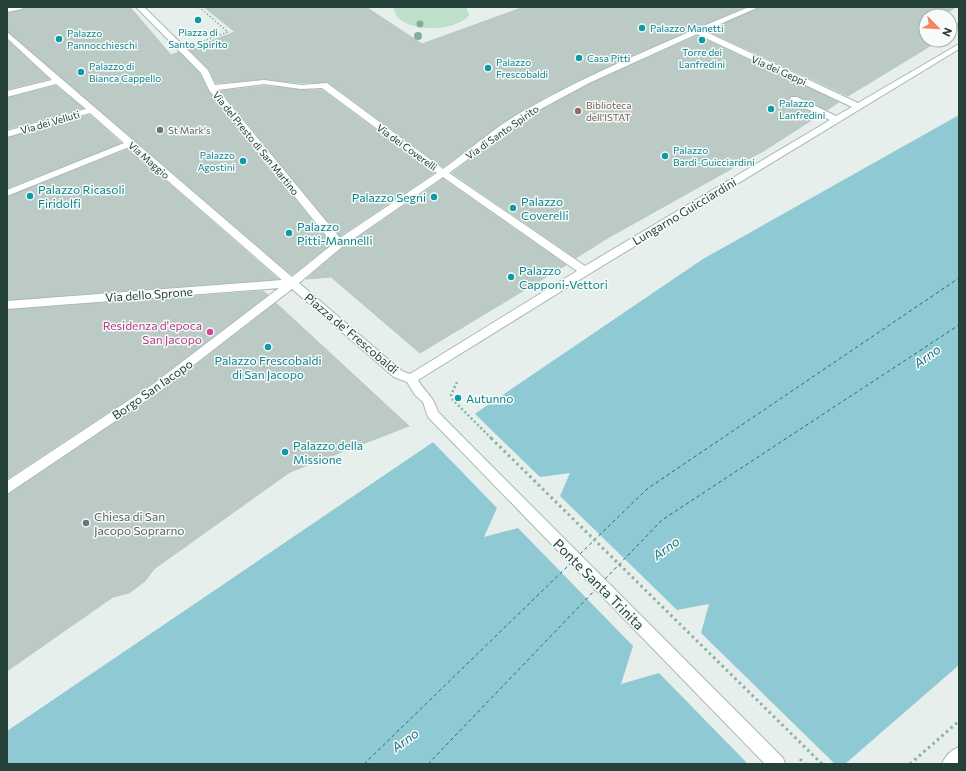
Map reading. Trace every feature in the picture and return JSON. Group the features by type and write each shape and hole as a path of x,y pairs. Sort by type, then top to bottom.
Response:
{"street":[{"path":"7,10 19,7"},
{"name":"Via del Presto di San Martino","path":"140,7 205,72 212,88 303,202 339,244"},
{"path":"738,7 747,11"},
{"name":"Via di Santo Spirito","path":"292,283 339,244 404,198 443,173 521,116 557,96 632,59 699,32 755,7"},
{"name":"Via dei Geppi","path":"699,32 860,106"},
{"name":"Via Maggio","path":"7,34 130,144 292,283"},
{"name":"Lungarno Guicciardini","path":"411,379 585,271 959,46"},
{"path":"7,94 58,81"},
{"name":"Via dei Coverelli","path":"212,88 264,82 301,87 324,85 443,173 585,271"},
{"path":"794,99 838,120"},
{"name":"Via dei Velluti","path":"7,134 93,110"},
{"path":"7,193 130,144"},
{"name":"Via dello Sprone","path":"7,305 292,283"},
{"name":"Piazza de' Frescobaldi","path":"292,283 398,374 411,379 419,392 428,400"},
{"name":"Borgo San Iacopo","path":"7,488 156,388 292,283"},
{"name":"Ponte Santa Trinita","path":"428,400 432,414 777,764"},
{"path":"950,764 959,755"}],"path":[{"path":"182,48 228,32 198,7"},
{"path":"457,382 451,395 453,400 822,764"},
{"path":"910,764 959,721"}],"green space":[{"path":"394,7 466,7 469,15 462,21 452,25 427,28 404,22 397,16"}],"water":[{"name":"Arno","path":"959,115 959,665 845,764 7,764 7,731 703,259"}],"pier":[{"path":"473,412 540,477 570,473 560,496 677,610 709,604 701,633 835,764 748,764 659,673 621,684 633,646 518,528 484,537 497,508 431,440"}],"building":[{"path":"24,7 130,7 171,55 179,52 200,74 208,91 331,244 292,275 7,31 7,13 22,10"},
{"path":"204,7 366,7 422,44 524,7 745,7 632,55 547,96 499,125 443,167 328,82 301,83 264,79 216,83 209,69 189,49 235,32"},
{"path":"760,7 956,7 918,8 918,48 927,48 848,96 708,31"},
{"path":"697,36 839,102 827,110 798,96 790,96 790,102 818,116 765,150 606,239 576,258 452,173 525,119 590,84"},
{"path":"7,40 49,79 7,89"},
{"path":"56,86 83,108 7,129 7,98"},
{"path":"264,86 301,90 322,90 434,173 340,236 221,91"},
{"path":"90,115 121,143 7,188 7,138"},
{"path":"129,149 278,279 7,300 7,197"},
{"path":"443,179 566,265 420,353 331,277 306,279 344,247"},
{"path":"263,291 268,295 151,384 7,479 7,310"},
{"path":"276,303 409,426 290,472 154,569 145,581 129,593 113,597 7,671 7,495 161,392"}],"ferry route":[{"path":"580,554 647,489 959,278"},
{"path":"605,579 662,520 959,325"},
{"path":"364,764 570,564"},
{"path":"428,764 596,589"}],"place":[{"name":"Piazza di Santo Spirito","path":"198,20"},
{"name":"Palazzo Manetti","path":"642,28"},
{"name":"Palazzo Pannocchieschi","path":"59,39"},
{"name":"Torre dei Lanfredini","path":"702,40"},
{"name":"Casa Pitti","path":"579,58"},
{"name":"Palazzo Frescobaldi","path":"488,68"},
{"name":"Palazzo di Bianca Cappello","path":"81,72"},
{"name":"Palazzo Lanfredini","path":"771,109"},
{"name":"Biblioteca dell'ISTAT","path":"578,111"},
{"name":"St Mark's","path":"160,130"},
{"name":"Palazzo Bardi-Guicciardini","path":"665,156"},
{"name":"Palazzo Agostini","path":"243,161"},
{"name":"Palazzo Ricasoli Firidolfi","path":"30,196"},
{"name":"Palazzo Segni","path":"434,197"},
{"name":"Palazzo Coverelli","path":"513,208"},
{"name":"Palazzo Pitti-Mannelli","path":"289,233"},
{"name":"Palazzo Capponi-Vettori","path":"511,277"},
{"name":"Residenza d'epoca San Jacopo","path":"210,332"},
{"name":"Palazzo Frescobaldi di San Jacopo","path":"268,347"},
{"name":"Autunno","path":"458,398"},
{"name":"Palazzo della Missione","path":"285,452"},
{"name":"Chiesa di San Jacopo Soprarno","path":"86,523"}]}
